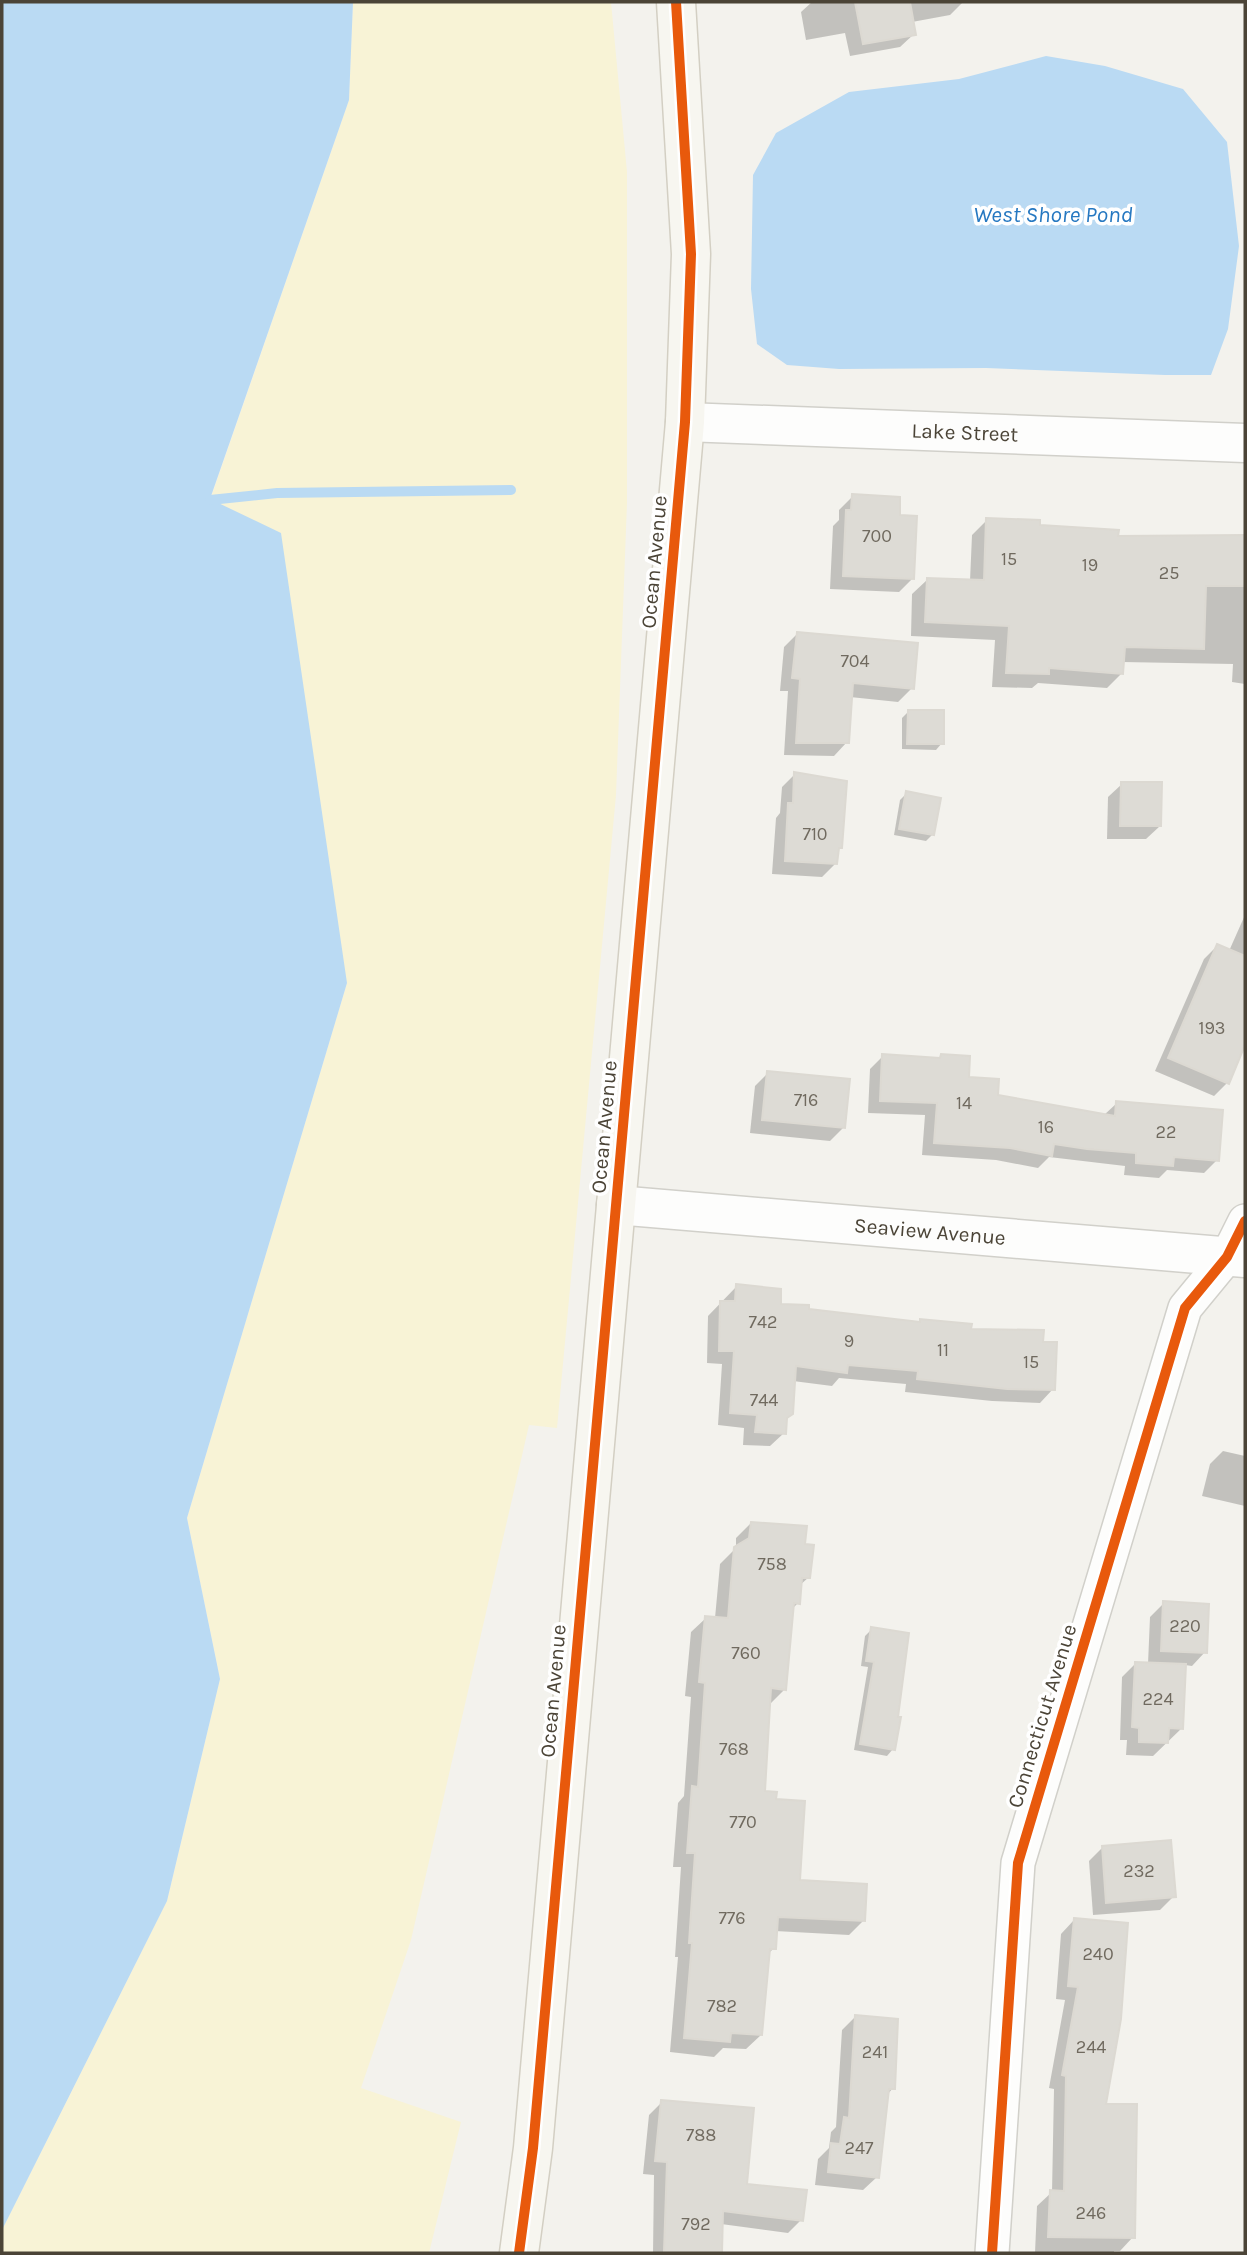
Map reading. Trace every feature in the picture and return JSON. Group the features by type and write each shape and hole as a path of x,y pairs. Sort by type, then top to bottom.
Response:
{"main road":[{"name":"Ocean Avenue","path":"519,2253 533,2148 685,422 691,254 676,2"}],"street":[{"name":"Lake Street","path":"685,422 1245,443"},
{"name":"Seaview Avenue","path":"616,1205 1236,1258"},
{"name":"Connecticut Avenue","path":"992,2253 1018,1863 1185,1308 1236,1258 1245,1221"}],"sand":[{"path":"353,2 611,2 627,172 627,503 616,795 557,1428 529,1425 411,1940 361,2088 461,2122 429,2253 2,2253 2,2230 167,1901 220,1679 187,1518 347,983 210,500 349,100"}],"water":[{"path":"2,2 353,2 349,100 210,499 281,533 347,983 187,1518 220,1679 167,1901 2,2230"},
{"name":"West Shore Pond","path":"1046,56 1105,66 1183,89 1227,142 1239,246 1228,329 1211,375 986,368 839,369 787,365 757,344 751,289 753,175 776,133 849,92 959,79"}],"building":[{"path":"855,2 910,2 916,35 863,44"},
{"path":"852,494 900,497 900,515 917,516 914,579 843,576 846,510 851,510"},
{"path":"986,518 1040,520 1040,525 1119,530 1118,536 1245,535 1245,586 1206,586 1204,649 1125,647 1123,674 1049,668 1049,674 1006,673 1009,626 925,622 927,578 984,580"},
{"path":"797,632 918,643 914,689 853,683 849,743 796,743 800,679 792,678"},
{"path":"908,710 944,710 944,744 907,744"},
{"path":"794,772 847,781 842,848 839,848 837,864 785,861 788,803 793,803"},
{"path":"1121,782 1162,782 1161,826 1120,826"},
{"path":"906,791 941,798 934,835 899,829"},
{"path":"1217,944 1245,956 1245,1045 1229,1084 1168,1058"},
{"path":"882,1054 940,1058 941,1054 970,1056 969,1077 999,1079 998,1095 1115,1116 1116,1101 1223,1110 1219,1161 1174,1157 1173,1166 1136,1163 1136,1153 1054,1144 1052,1156 1010,1148 934,1143 937,1103 880,1101"},
{"path":"767,1071 850,1079 845,1128 762,1120"},
{"path":"736,1284 781,1289 781,1304 809,1305 809,1309 920,1322 920,1319 972,1324 971,1329 1044,1330 1043,1342 1057,1342 1055,1390 1007,1389 917,1379 918,1371 848,1365 847,1373 796,1366 793,1414 787,1418 786,1434 755,1432 757,1415 730,1413 734,1351 719,1351 720,1301 735,1301"},
{"path":"751,1522 807,1526 805,1544 814,1545 810,1578 802,1578 800,1604 794,1603 786,1690 771,1688 765,1791 777,1792 776,1799 805,1801 800,1880 867,1884 865,1921 778,1917 776,1949 770,1949 762,2035 731,2033 730,2042 684,2038 692,1943 689,1943 695,1853 687,1853 692,1786 698,1787 705,1683 699,1682 705,1616 728,1618 734,1547 749,1538"},
{"path":"1163,1601 1209,1604 1207,1653 1161,1651"},
{"path":"871,1627 909,1633 895,1750 860,1744 874,1662 866,1661"},
{"path":"1135,1662 1186,1664 1183,1729 1169,1728 1168,1743 1139,1742 1139,1728 1132,1727"},
{"path":"1171,1840 1176,1897 1106,1903 1102,1846"},
{"path":"1074,1918 1128,1923 1121,2019 1106,2104 1137,2104 1135,2238 1048,2237 1050,2190 1064,2191 1066,2076 1062,2075 1078,1987 1068,1986"},
{"path":"855,2015 898,2019 895,2089 889,2089 879,2178 828,2172 831,2143 840,2144 844,2117 849,2118"},
{"path":"661,2100 754,2108 747,2184 807,2190 803,2221 723,2211 722,2253 664,2252 667,2162 655,2161"}],"waterway":[{"path":"210,500 277,493 511,490"}],"cycle path":[{"path":"519,2253 533,2148 685,422 691,254 676,2"},
{"path":"992,2253 1018,1863 1185,1308 1227,1257 1245,1221"}]}
